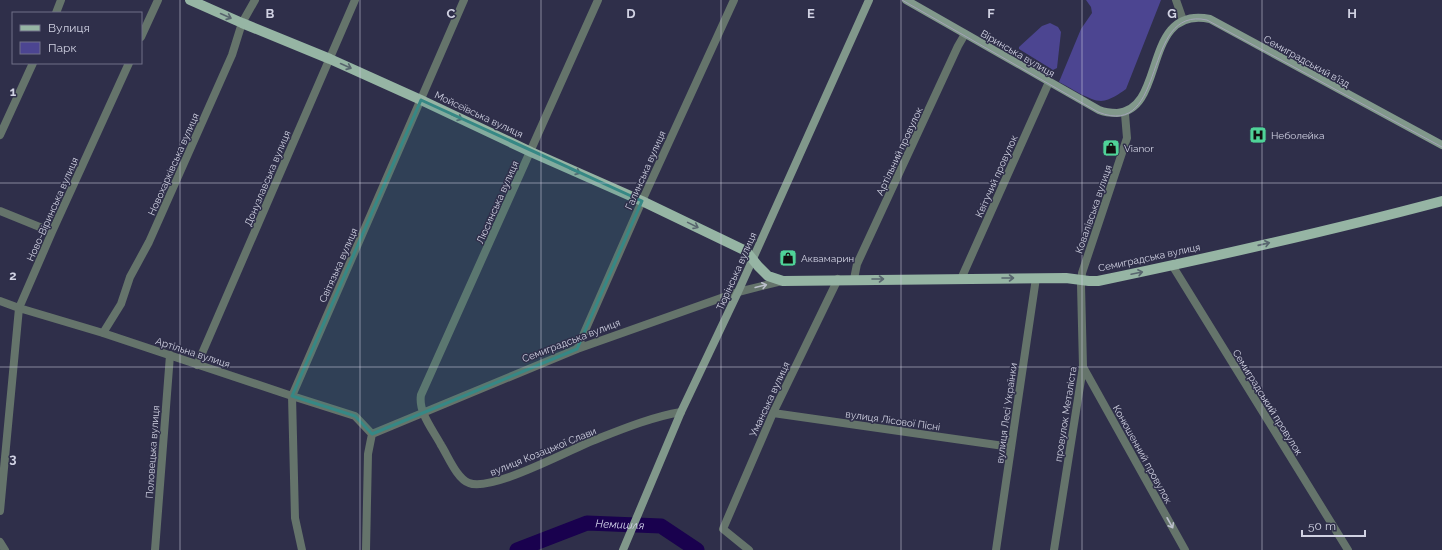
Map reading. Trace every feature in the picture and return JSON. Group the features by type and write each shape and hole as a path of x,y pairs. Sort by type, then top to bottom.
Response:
{"main road":[{"name":"Мойсеївська вулиця","path":"190,0 330,59 422,100 531,152 642,201 746,251 752,259"},
{"name":"Тюрінська вулиця","path":"624,548 681,412 738,292 869,0"},
{"name":"Віринська вулиця","path":"906,0 1102,111 1114,113 1124,112"},
{"name":"Семиградський в’їзд","path":"1183,20 1194,18 1210,19 1442,145"},
{"path":"1124,112 1133,107 1141,98 1165,38 1173,28 1183,20"},
{"name":"Семиградська вулиця","path":"752,259 768,276 783,281 838,279 1036,278 1098,280 1172,265 1373,219 1442,200"}],"street":[{"path":"56,12 61,0"},
{"path":"142,35 158,0"},
{"name":"Новохарківська вулиця","path":"103,333 121,304 130,277 149,242 232,55 242,23 255,0"},
{"name":"Донузлавська вулиця","path":"197,365 355,0"},
{"name":"Світязька вулиця","path":"302,550 295,518 292,396 422,100 464,0"},
{"name":"Люсинська вулиця","path":"424,413 420,401 421,395 598,0"},
{"name":"Галинська вулиця","path":"577,349 642,201 734,0"},
{"path":"1176,0 1183,20"},
{"name":"Артільний провулок","path":"854,279 857,264 958,46 965,34"},
{"path":"0,135 33,64"},
{"name":"Ново-Віринська вулиця","path":"0,511 19,308 129,64"},
{"name":"Квітучий провулок","path":"961,279 1049,82"},
{"name":"Ковалівська вулиця","path":"1082,280 1083,268 1127,138 1124,112"},
{"path":"0,211 52,232"},
{"name":"Семиградський провулок","path":"1172,265 1348,550"},
{"name":"вулиця Лесі Українки","path":"996,550 1036,278"},
{"name":"Уманська вулиця","path":"749,550 722,529 773,413 838,279"},
{"name":"провулок Металіста","path":"1054,550 1083,367 1082,280"},
{"name":"Семиградська вулиця","path":"372,434 577,349 738,292 783,281"},
{"name":"Артільна вулиця","path":"0,301 103,333 355,416 372,434"},
{"name":"Половецька вулиця","path":"155,550 170,355"},
{"name":"Конюшенний провулок","path":"1083,367 1185,550"},
{"name":"вулиця Козацької Слави","path":"424,413 458,475 468,483 479,485 510,476 591,441 664,414 681,412"},
{"name":"вулиця Лісової Пісні","path":"773,413 1011,447"},
{"path":"366,550 368,454 372,434"},
{"path":"0,542 5,550"}],"highlighted area":[{"path":"421,100 642,201 577,349 372,434 355,416 292,396"}],"green space":[{"path":"1086,0 1161,0 1126,89 1115,96 1101,101 1091,99 1059,82 1081,29 1092,13 1091,7"},
{"path":"1050,23 1058,27 1061,32 1057,68 1053,70 1019,49 1019,47 1042,26"}],"waterway":[{"name":"Немишля","path":"517,550 587,523 661,526 697,550"}],"tram line":[{"path":"902,0 1098,112 1120,116 1136,108 1146,92 1162,50 1172,32 1186,21 1207,20 1442,147"}],"place":[{"name":"Неболейка","path":"1258,135"},
{"name":"Vianor","path":"1111,148"},
{"name":"Аквамарин","path":"788,258"}]}
